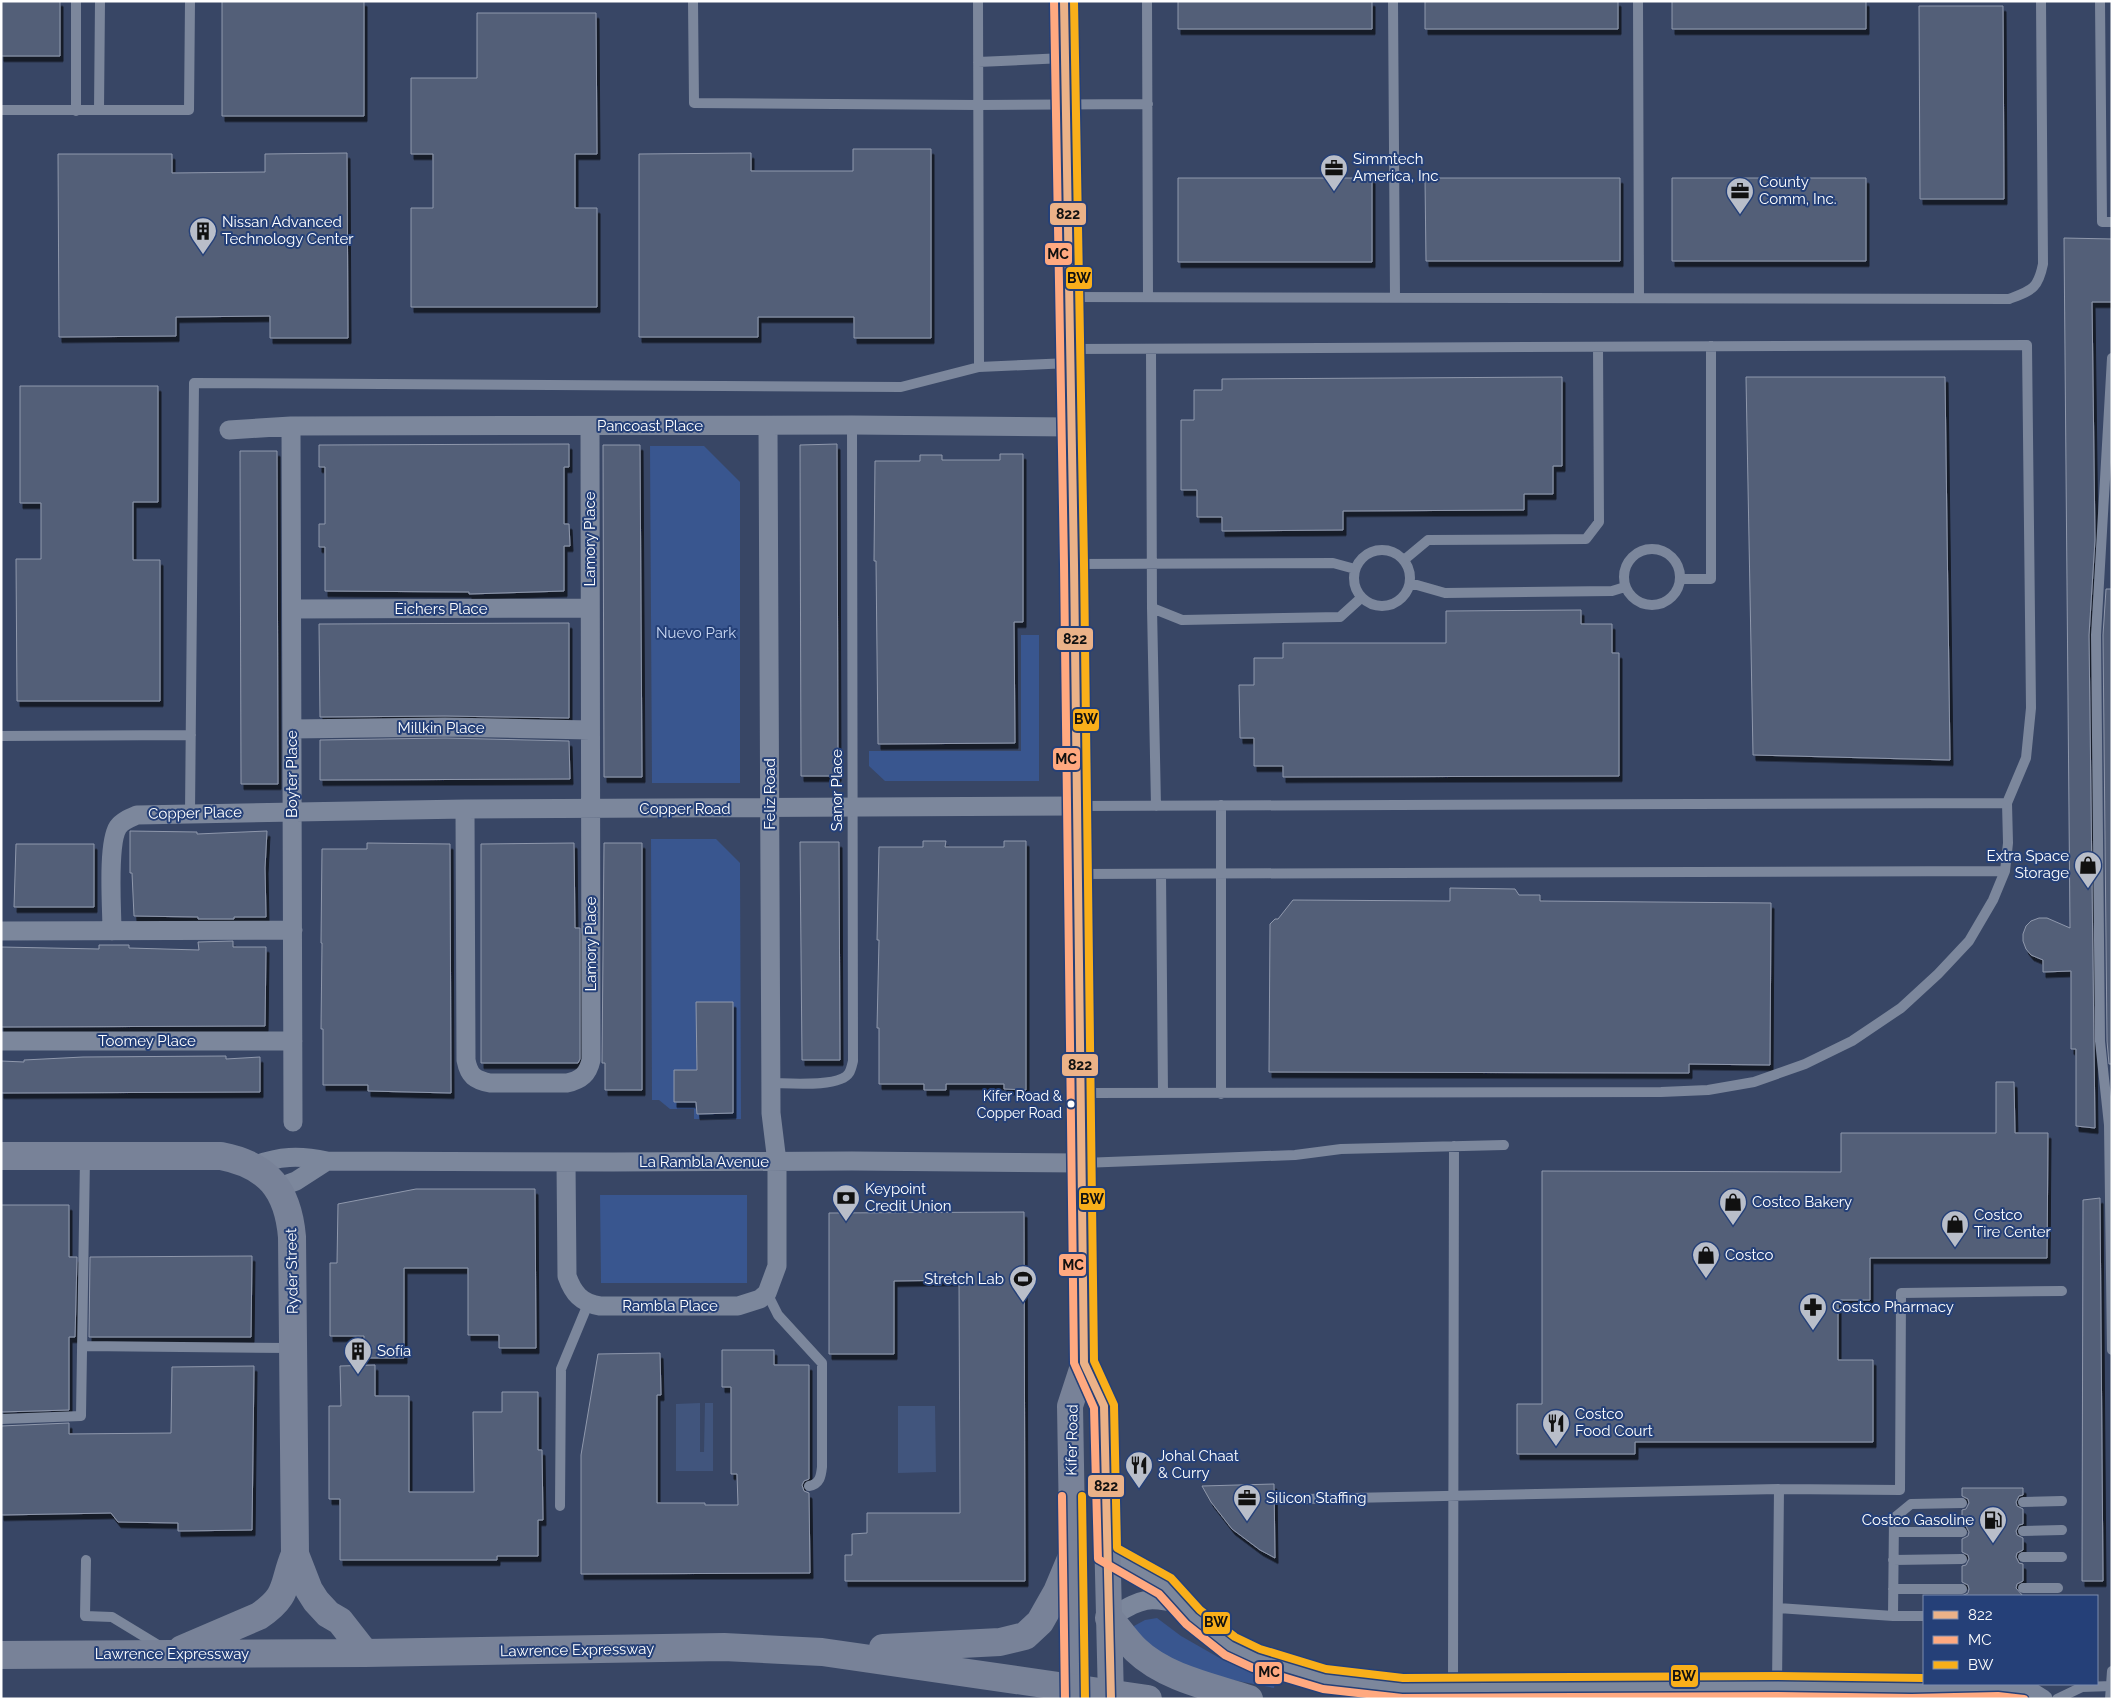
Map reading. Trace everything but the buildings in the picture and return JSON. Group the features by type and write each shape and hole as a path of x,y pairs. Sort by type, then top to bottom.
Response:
{"highway":[{"name":"Ryder Street","path":"1,1156 221,1156 253,1166 264,1174 276,1188 286,1202 291,1223 295,1554"},
{"path":"295,1554 309,1590 316,1601 328,1614 340,1621 365,1653"},
{"path":"172,1653 259,1616 268,1610 282,1596 295,1554"},
{"path":"822,1652 1000,1642 1025,1636 1040,1622 1057,1592 1073,1554"},
{"path":"1108,1618 1137,1651 1158,1666 1186,1678 1249,1699"},
{"name":"Lawrence Expressway","path":"1,1655 365,1653 724,1647 822,1652 1075,1693 1148,1699"}],"main road":[{"name":"Kifer Road","path":"1064,1 1074,564 1084,1363 1070,1406 1075,1693"},
{"name":"Kifer Road","path":"1084,1363 1104,1406 1111,1696"}],"street":[{"name":"Pancoast Place","path":"229,430 291,426 852,425 1071,427"},
{"name":"Boyter Place","path":"291,426 293,1122"},
{"name":"Lamory Place","path":"465,809 466,1060 472,1077 479,1081 490,1083 567,1083 584,1076 589,1069 591,1060 590,426"},
{"name":"Feliz Road","path":"768,426 771,1113 776,1162"},
{"name":"Eichers Place","path":"292,609 590,608"},
{"name":"Millkin Place","path":"292,729 444,727 590,730"},
{"name":"Copper Road","path":"292,811 1077,806"},
{"name":"Copper Place","path":"112,931 112,844 118,826 137,815 292,811"},
{"path":"1,931 293,930"},
{"name":"Toomey Place","path":"1,1040 293,1041"},
{"name":"La Rambla Avenue","path":"253,1166 274,1158 307,1157 327,1161 1081,1163"},
{"path":"276,1188 296,1180 327,1161"},
{"path":"566,1162 567,1276 571,1288 578,1298 588,1304"},
{"path":"767,1293 776,1266 776,1162"},
{"name":"Rambla Place","path":"588,1304 600,1306 738,1306 750,1304 767,1293"},
{"path":"1107,1554 1122,1564 1165,1586 1192,1617 1230,1646 1256,1658 1288,1669 1334,1680 1402,1688 1777,1686 1912,1688 1998,1686 2028,1689 2043,1699"},
{"path":"1108,1618 1145,1599 1169,1601 1184,1606"}],"lane":[{"path":"76,1 76,111"},
{"path":"99,110 100,1"},
{"path":"1,110 189,110 190,1"},
{"path":"693,1 694,103 978,106 1148,104"},
{"path":"978,1 979,367"},
{"path":"1147,1 1148,297"},
{"path":"1393,1 1395,297"},
{"path":"1638,1 1639,298"},
{"path":"1069,297 2010,299 2028,292 2039,280 2043,264 2041,1"},
{"path":"2100,1 2102,222 2112,222"},
{"path":"978,62 1065,58"},
{"path":"190,813 194,383 900,387 979,367 1150,349 2027,345 2031,708 2026,758 2007,803 2008,843 2005,871 1993,900 1969,941 1938,974 1900,1008 1852,1041 1805,1064 1754,1082 1708,1090 1661,1092 1080,1093"},
{"path":"1680,579 1711,579 1711,346"},
{"path":"1404,560 1428,540 1586,538 1599,522 1598,347"},
{"path":"1150,349 1156,806"},
{"path":"2112,358 2096,635 2100,1042 2110,1125 2112,1350"},
{"name":"Sanor Place","path":"771,1083 829,1082 840,1080 849,1074 853,1061 852,425"},
{"path":"1382,549 1398,554 1404,560 1408,567 1410,583 1402,598 1386,606 1377,606 1361,598 1354,584 1355,569 1365,555 1382,549"},
{"path":"1645,549 1663,550 1670,555 1679,570 1680,579 1672,596 1665,602 1656,604 1637,601 1625,587 1623,578 1629,560 1636,553 1645,549"},
{"path":"1074,564 1333,563 1355,569"},
{"path":"1410,583 1445,593 1612,591 1625,587"},
{"path":"1152,608 1182,620 1340,617 1361,598"},
{"path":"1,736 191,735"},
{"path":"1077,806 2007,803"},
{"path":"1221,805 1221,1094"},
{"path":"1078,874 2005,871"},
{"path":"1161,874 1163,1093"},
{"path":"1081,1163 1295,1155 1342,1149 1504,1145"},
{"path":"1453,1687 1454,1146"},
{"path":"1,1419 81,1416 85,1156"},
{"path":"1303,1499 1779,1489 1900,1490 1901,1293 2062,1291"},
{"path":"767,1293 778,1315 822,1363 821,1477 818,1482 809,1486"},
{"path":"560,1506 561,1369 588,1304"},
{"path":"82,1346 293,1348"},
{"path":"1777,1686 1779,1489"},
{"path":"2023,1502 2062,1501"},
{"path":"1893,1616 1894,1518 1911,1504 1962,1503"},
{"path":"2023,1531 2062,1530"},
{"path":"1894,1532 1962,1532"},
{"path":"2023,1557 2062,1557"},
{"path":"1893,1560 1962,1559"},
{"path":"86,1560 85,1616 112,1617 172,1653"},
{"path":"2023,1588 2058,1588"},
{"path":"1893,1589 1962,1589"},
{"path":"1778,1608 1893,1616 1923,1616"},
{"path":"2110,1699 2112,1671"},
{"path":"2057,1699 2082,1687 2111,1686"}],"green space":[{"name":"Nuevo Park","path":"650,446 704,446 740,482 740,783 652,783"},
{"path":"1021,635 1039,635 1039,781 885,781 869,766 869,751 1021,751"},
{"path":"651,839 716,839 740,863 741,1119 694,1119 694,1109 670,1109 659,1100 652,1100"},
{"path":"600,1195 747,1195 747,1283 601,1283"},
{"path":"1157,1618 1181,1636 1223,1660 1275,1681 1274,1688 1207,1674 1165,1655 1135,1633 1134,1626 1145,1620"}],"shaded area":[{"path":"700,1403 700,1452 704,1452 705,1403 713,1403 713,1471 676,1471 676,1404"},
{"path":"898,1406 935,1406 936,1472 898,1473"}],"transit line":[{"name":"MC","path":"1054,1 1064,564 1074,1363 1094,1408 1098,1559 1159,1594 1186,1624 1225,1655 1253,1668 1323,1689 1402,1698 1777,1696 1912,1698 1998,1696 2024,1699"},
{"name":"822","path":"1064,1 1074,564 1084,1363 1104,1406 1111,1699"},
{"name":"BW","path":"1074,1 1084,564 1094,1361 1114,1405 1117,1548 1171,1578 1200,1610 1235,1637 1260,1649 1326,1669 1403,1678 1777,1676 1923,1678"},
{"name":"MC","path":"1062,1496 1065,1699"},
{"name":"BW","path":"1082,1496 1085,1699"}],"place":[{"name":"Simmtech America, Inc","path":"1334,192"},
{"name":"County Comm, Inc.","path":"1740,215"},
{"name":"Nissan Advanced Technology Center","path":"203,255"},
{"name":"Extra Space Storage","path":"2088,889"},
{"name":"Kifer Road & Copper Road","path":"1071,1104"},
{"name":"Keypoint Credit Union","path":"846,1222"},
{"name":"Costco Bakery","path":"1733,1226"},
{"name":"Costco Tire Center","path":"1955,1248"},
{"name":"Costco","path":"1706,1279"},
{"name":"Stretch Lab","path":"1023,1303"},
{"name":"Costco Pharmacy","path":"1813,1331"},
{"name":"Sofía","path":"358,1375"},
{"name":"Costco Food Court","path":"1556,1447"},
{"name":"Johal Chaat & Curry","path":"1139,1489"},
{"name":"Silicon Staffing","path":"1247,1522"},
{"name":"Costco Gasoline","path":"1993,1544"}]}
